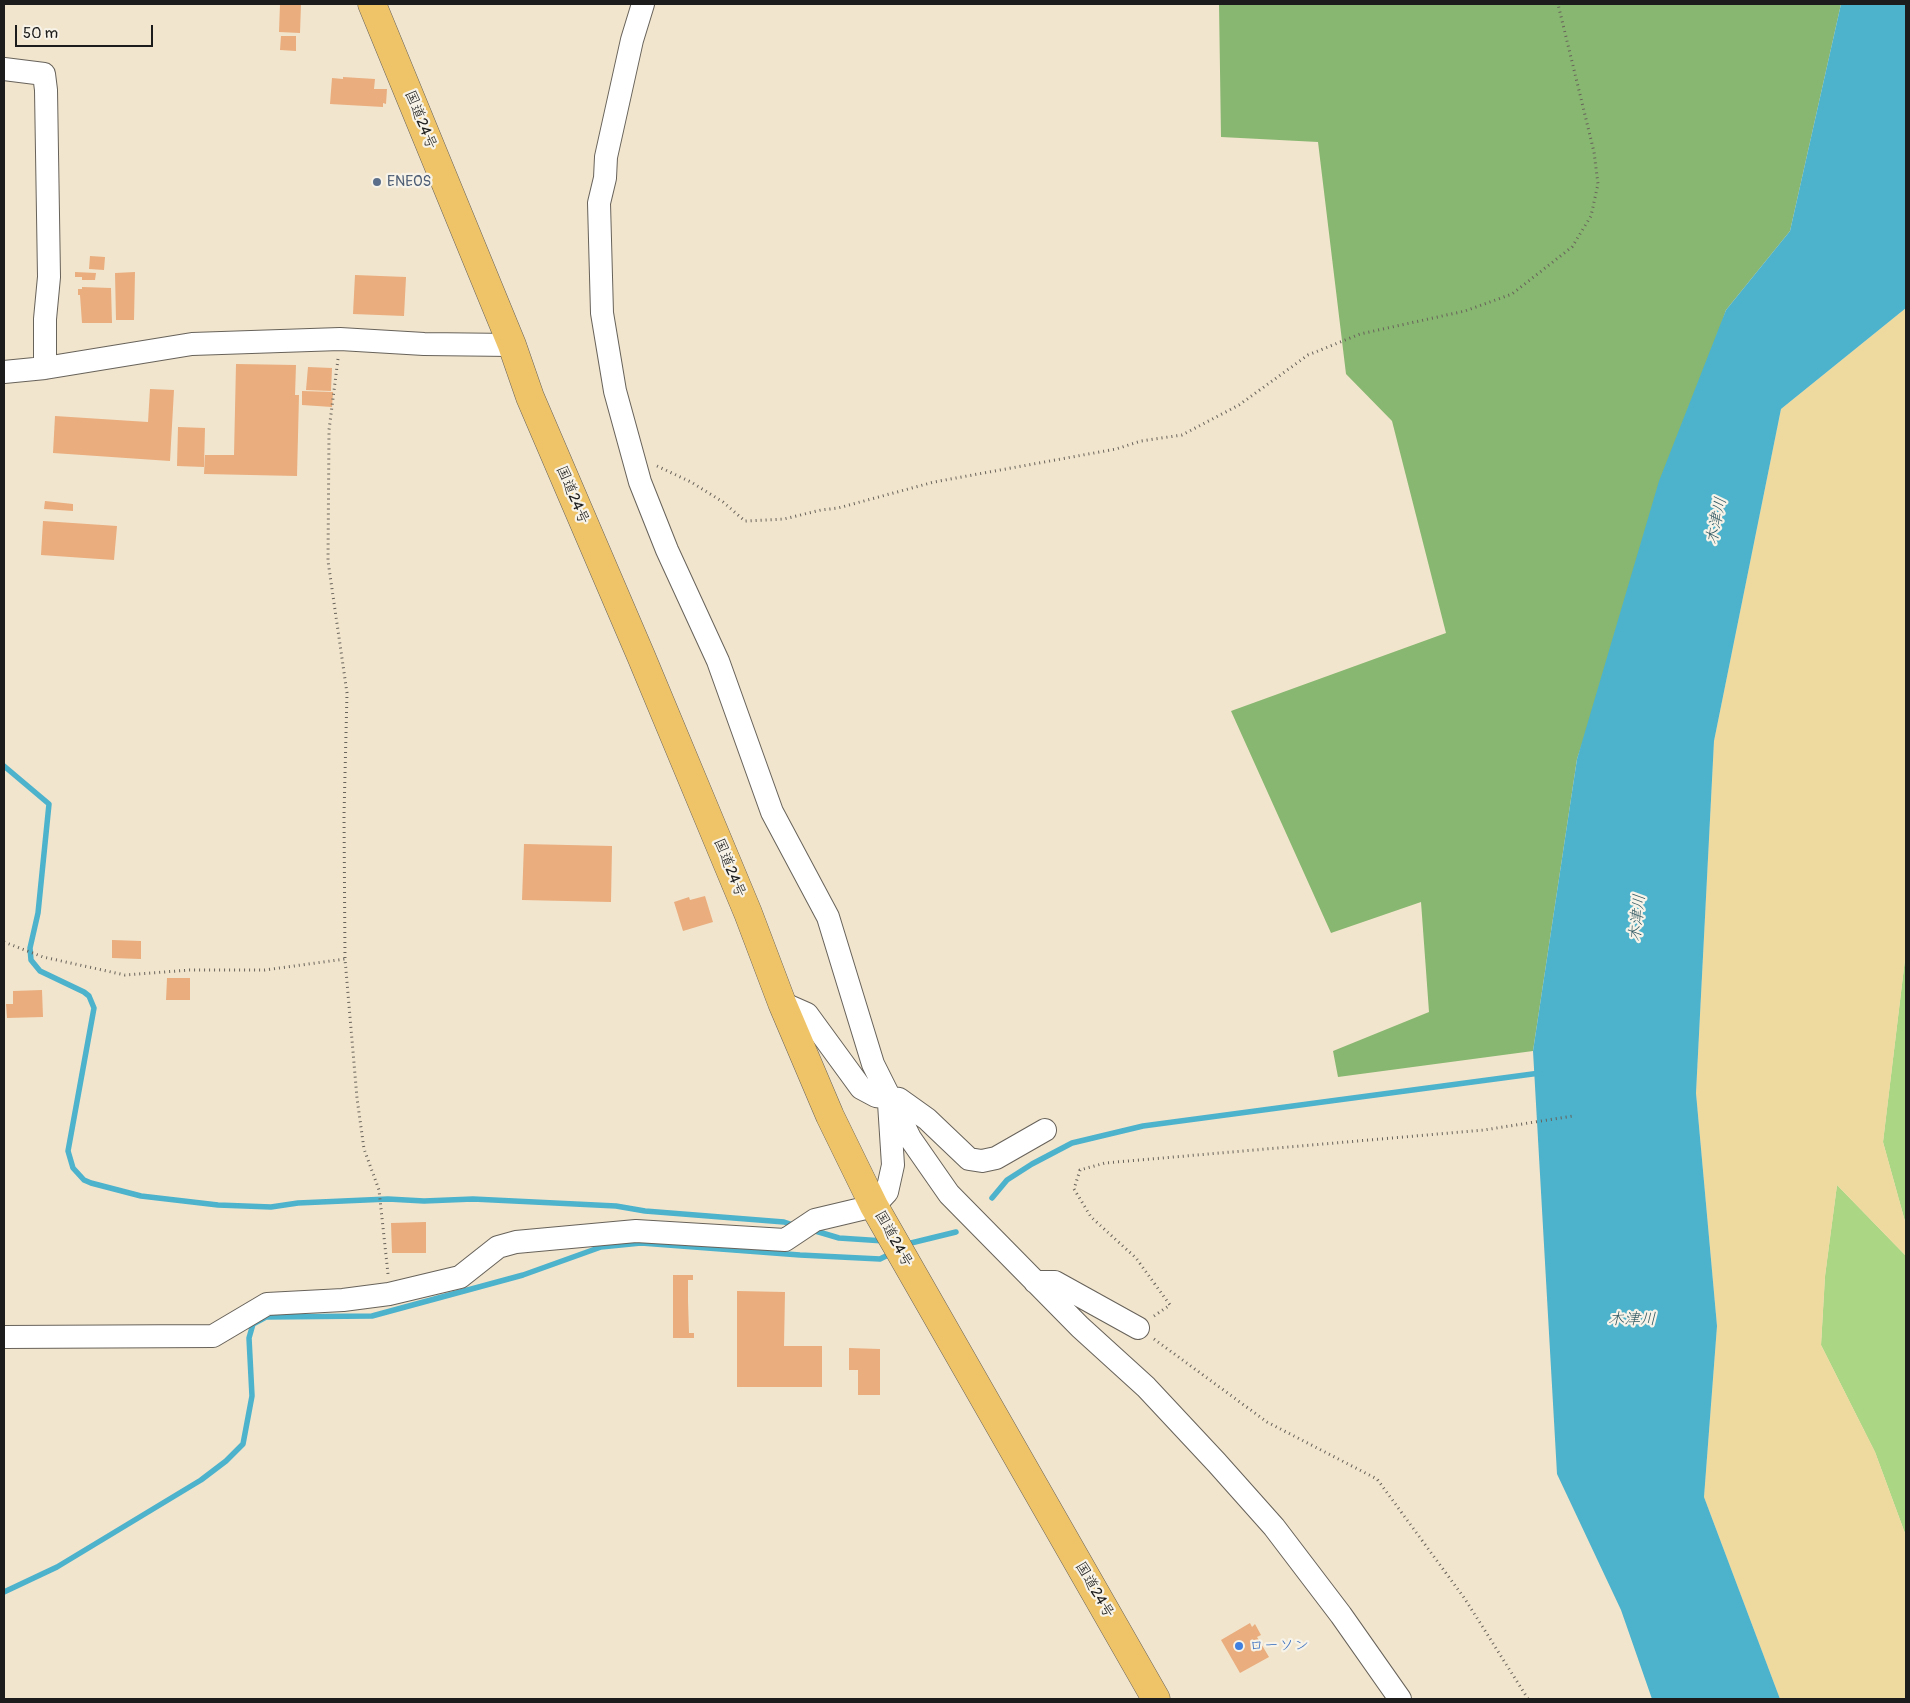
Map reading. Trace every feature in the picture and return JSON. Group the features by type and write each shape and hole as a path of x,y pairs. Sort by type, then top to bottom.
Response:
{"highway":[{"name":"国道24号","path":"372,4 512,346 530,397 641,656 830,1116 879,1214 1156,1699"}],"street":[{"path":"643,4 632,40 606,157 605,178 599,202 602,313 615,391 640,482 667,550 718,661 772,812 828,917 873,1064 888,1098 921,1156 949,1194 1034,1282 1146,1387 1274,1527 1341,1615 1400,1699"},
{"path":"4,69 44,74 46,90 50,277 44,319 45,368"},
{"path":"4,372 45,368 192,344 340,339 424,344 512,346"},
{"path":"782,1003 807,1014 861,1088 876,1096 899,1099 927,1119 969,1159 982,1161 996,1158 1045,1130"},
{"path":"4,1337 213,1336 267,1304 343,1300 389,1294 460,1277 498,1247 516,1242 636,1231 785,1240 814,1220 879,1214 887,1192 893,1165 888,1098"},
{"path":"1034,1282 1054,1282 1138,1328"}],"path":[{"path":"633,454 691,482 724,502 745,521 784,519 838,508 934,482 1116,449 1141,441 1182,436 1240,405 1308,355 1360,334 1464,311 1512,294 1572,247 1590,216 1598,184 1594,152 1558,4"},
{"path":"340,339 329,430 328,561 348,694 344,815 345,960 357,1098 364,1149 379,1190 389,1294"},
{"path":"4,942 43,956 125,975 190,970 265,970 345,960"},
{"path":"1528,1699 1465,1599 1377,1479 1267,1422 1138,1328 1170,1305 1136,1258 1091,1217 1074,1189 1080,1170 1105,1163 1484,1130 1573,1116"}],"green space":[{"path":"1219,4 1841,4 1790,231 1726,310 1577,759 1533,1051 1338,1077 1333,1051 1429,1012 1421,902 1331,933 1231,711 1446,633 1392,421 1346,374 1318,142 1221,137"},
{"path":"1906,951 1906,1225 1883,1142"},
{"path":"1837,1185 1906,1256 1906,1536 1875,1452 1821,1345 1825,1276"}],"sand":[{"path":"1906,308 1906,951 1883,1142 1906,1225 1906,1256 1837,1185 1825,1276 1821,1345 1875,1452 1906,1536 1906,1699 1780,1699 1704,1497 1717,1326 1696,1093 1714,741 1781,409"}],"water":[{"name":"木津川","path":"1841,4 1906,4 1906,308 1781,409 1714,741 1696,1093 1717,1326 1704,1497 1780,1699 1652,1699 1621,1610 1557,1474 1533,1051 1577,759 1659,481 1726,310 1790,231"}],"building":[{"path":"280,4 301,4 300,33 279,32"},
{"path":"281,36 296,36 296,51 280,50"},
{"path":"343,77 375,79 374,89 387,89 386,104 383,103 383,107 330,104 332,78 343,79"},
{"path":"90,256 105,257 104,270 89,269"},
{"path":"75,272 96,273 95,280 82,280 82,277 75,277"},
{"path":"135,272 134,320 116,320 115,273"},
{"path":"355,275 406,277 404,316 353,314"},
{"path":"82,287 111,288 112,323 82,323 78,289 82,289"},
{"path":"236,364 296,365 295,395 299,395 297,476 204,474 205,455 234,455"},
{"path":"308,367 332,368 331,391 306,390"},
{"path":"150,389 174,390 170,461 53,453 55,416 148,422"},
{"path":"302,391 333,392 332,407 302,405"},
{"path":"178,427 205,428 204,467 177,466"},
{"path":"45,501 73,504 73,511 44,509"},
{"path":"43,521 117,526 114,560 41,555"},
{"path":"524,844 612,846 611,902 522,900"},
{"path":"705,896 713,922 683,931 674,902 689,897 690,900"},
{"path":"112,940 141,941 141,959 112,958"},
{"path":"167,978 190,978 190,1000 166,1000"},
{"path":"42,990 43,1017 7,1018 6,1004 13,1004 13,991"},
{"path":"426,1222 426,1253 392,1253 391,1223"},
{"path":"673,1275 693,1275 693,1280 688,1280 688,1301 689,1333 694,1333 694,1338 673,1338"},
{"path":"737,1291 785,1292 784,1346 822,1346 822,1387 737,1387"},
{"path":"849,1348 880,1349 880,1395 858,1395 858,1370 849,1370"},
{"path":"1250,1623 1252,1627 1255,1624 1261,1635 1257,1637 1269,1657 1240,1673 1221,1640"}],"waterway":[{"path":"4,766 49,804 38,913 30,948 31,960 40,971 84,992 89,996 94,1008 68,1151 73,1168 84,1180 141,1196 218,1205 271,1207 298,1203 388,1199 424,1201 473,1199 616,1206 645,1211 784,1222 796,1226"},
{"path":"992,1198 1007,1180 1032,1164 1072,1143 1143,1126 1540,1073"},
{"path":"812,1230 839,1238 884,1241"},
{"path":"904,1246 956,1232"},
{"path":"4,1592 57,1567 201,1480 226,1461 243,1444 252,1396 249,1338 253,1324 266,1317 372,1316 523,1275 601,1247 641,1243 880,1259 892,1253"}],"place":[{"name":"ENEOS","path":"377,182"},
{"name":"ローソン","path":"1239,1646"}]}
